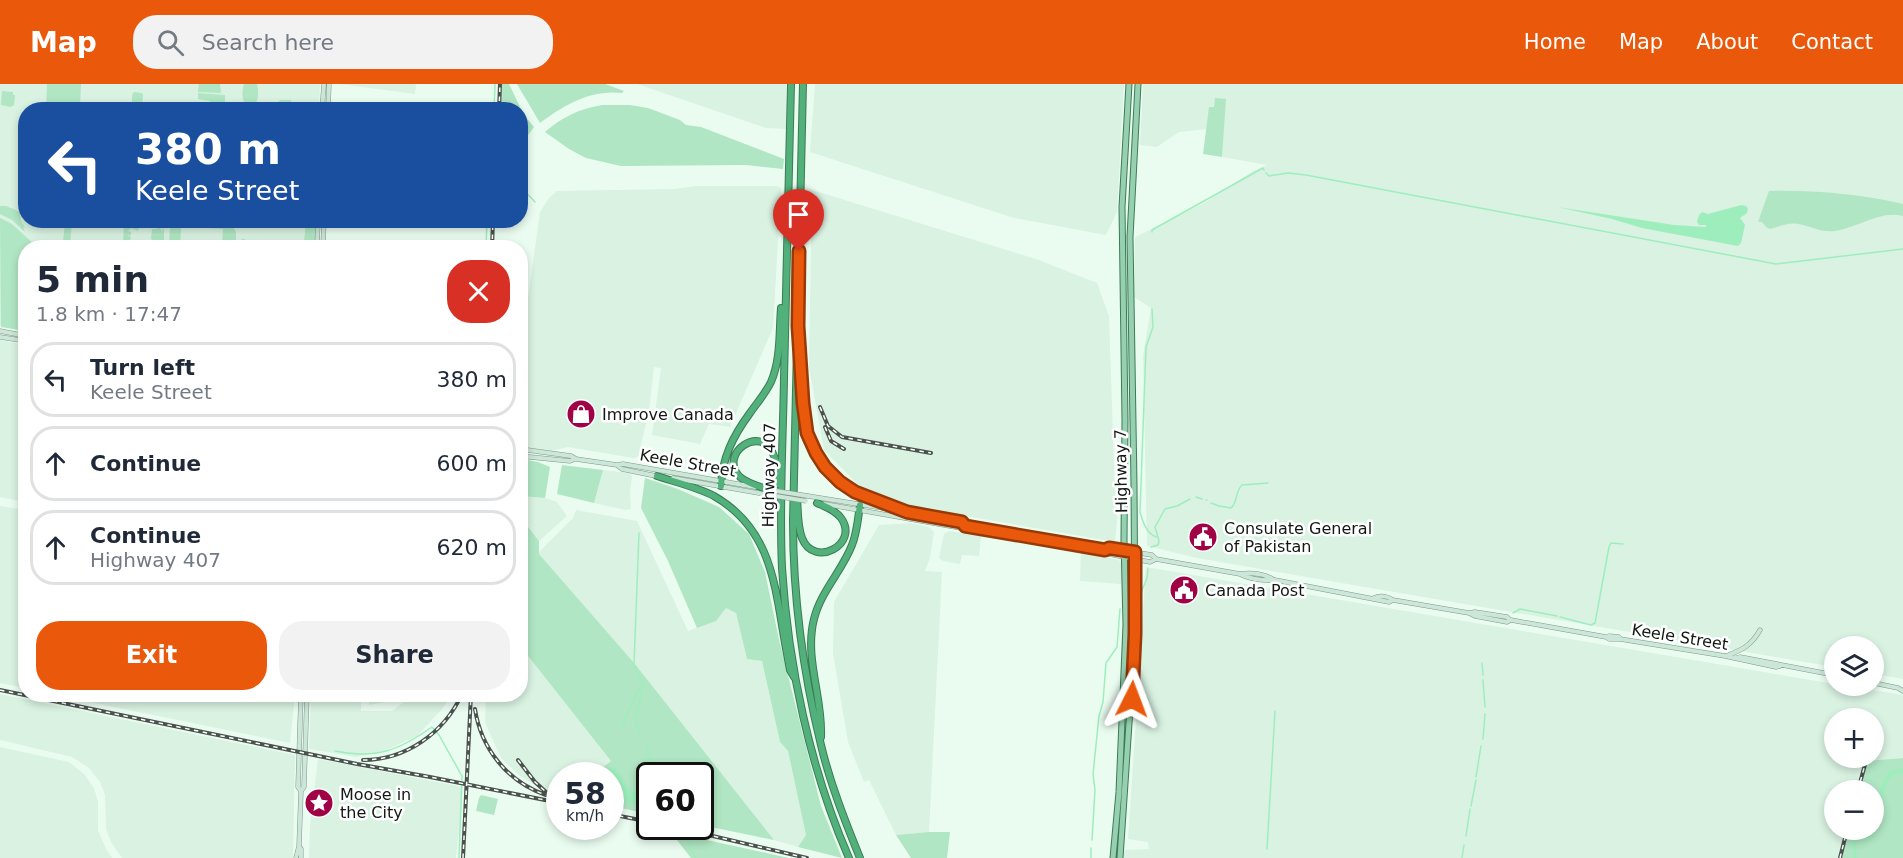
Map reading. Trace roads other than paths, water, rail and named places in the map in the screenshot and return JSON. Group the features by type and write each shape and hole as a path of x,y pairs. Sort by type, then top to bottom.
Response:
{"highway":[{"name":"Highway 407","path":"791,84 781,508 783,583 797,682 814,756 849,858"},
{"name":"Highway 407","path":"803,84 794,472 795,588 807,675 821,747 860,858"},
{"path":"721,484 729,445 767,389 774,372 787,263"},
{"path":"798,326 807,433 816,453 832,474 855,492 907,512"},
{"path":"770,492 743,479 736,470 734,460 736,453 749,442 758,441 766,444 774,455 781,508"},
{"path":"794,472 802,538 809,548 816,551 833,551 839,547 843,539 844,523 835,512 817,503"},
{"path":"657,476 711,495 729,506 746,522 759,539 767,557 790,670 797,682"},
{"path":"821,747 822,722 813,669 811,633 819,605 852,546 859,507"}],"main road":[{"path":"323,102 324,84"},
{"path":"328,102 329,84"},
{"name":"Highway 7","path":"1113,858 1119,792 1126,625 1122,207 1130,84"},
{"name":"Highway 7","path":"1120,858 1135,638 1130,237 1138,84"},
{"path":"0,331 18,334"},
{"path":"0,337 18,340"},
{"name":"Keele Street","path":"528,450 572,456 576,459 623,464 721,484"},
{"name":"Keele Street","path":"528,457 570,461 576,459"},
{"name":"Keele Street","path":"617,465 622,469 657,476 807,498 961,528 965,526 1105,550 1109,548 1135,559 1150,562 1156,558"},
{"name":"Keele Street","path":"807,498 817,503 907,512 962,522 965,526"},
{"name":"Keele Street","path":"1124,554 1135,552 1240,574 1270,576 1275,580 1389,602 1393,600 1609,639 1736,659 1740,657 1824,674"},
{"path":"1725,656 1745,649 1753,642 1760,630"},
{"path":"1884,685 1901,688"},
{"path":"301,702 298,787 301,791"},
{"path":"298,858 301,791 304,787 307,702"}],"waterway":[{"path":"494,102 495,84"},
{"path":"1152,232 1263,168 1264,170"},
{"path":"1266,173 1269,176 1288,173 1306,175 1776,264 1903,249"},
{"path":"528,195 535,202"},
{"path":"486,240 487,228"},
{"path":"1152,309 1153,327 1146,347 1140,512 1147,530 1156,537"},
{"path":"1211,503 1231,508 1242,485 1268,483"},
{"path":"1196,497 1202,499"},
{"path":"1151,547 1158,545 1155,527 1165,509 1190,499"},
{"path":"639,533 634,664 643,683 636,720 640,734"},
{"path":"1560,617 1591,625 1595,623 1609,547 1611,543 1623,544"},
{"path":"1141,593 1148,569"},
{"path":"1092,840 1095,790 1093,774 1099,716 1103,702 1106,663 1117,647 1120,609"},
{"path":"1513,613 1520,609 1557,616"},
{"path":"1482,663 1483,675"},
{"path":"1483,680 1485,707"},
{"path":"622,727 637,692 643,684"},
{"path":"1267,849 1275,711"},
{"path":"1483,739 1485,714"},
{"path":"335,751 363,754 386,751 408,742 432,727 462,776 459,858"},
{"path":"646,746 651,762"},
{"path":"1476,777 1481,746"},
{"path":"1884,786 1891,773 1903,771"},
{"path":"1471,806 1476,780"},
{"path":"1466,836 1470,809"},
{"path":"690,840 694,858"},
{"path":"1462,858 1464,845"},
{"path":"1091,848 1091,858"}],"railway":[{"path":"499,102 500,84"},
{"path":"492,240 493,228"},
{"path":"820,407 828,426 842,437 931,453"},
{"path":"825,427 831,441 844,449"},
{"path":"0,690 18,694"},
{"path":"58,702 546,800"},
{"path":"363,760 394,755 422,742 445,721 457,702"},
{"path":"463,858 471,702"},
{"path":"475,709 483,737 508,773 532,789 546,795"},
{"path":"518,760 546,792"},
{"path":"1861,780 1864,768"},
{"path":"624,817 636,819"},
{"path":"714,836 807,858"},
{"path":"1840,858 1844,840"}],"place":[{"name":"Improve Canada","path":"581,414"},
{"name":"Consulate General of Pakistan","path":"1203,537"},
{"name":"Canada Post","path":"1184,590"},
{"name":"Moose in the City","path":"319,803"}]}
